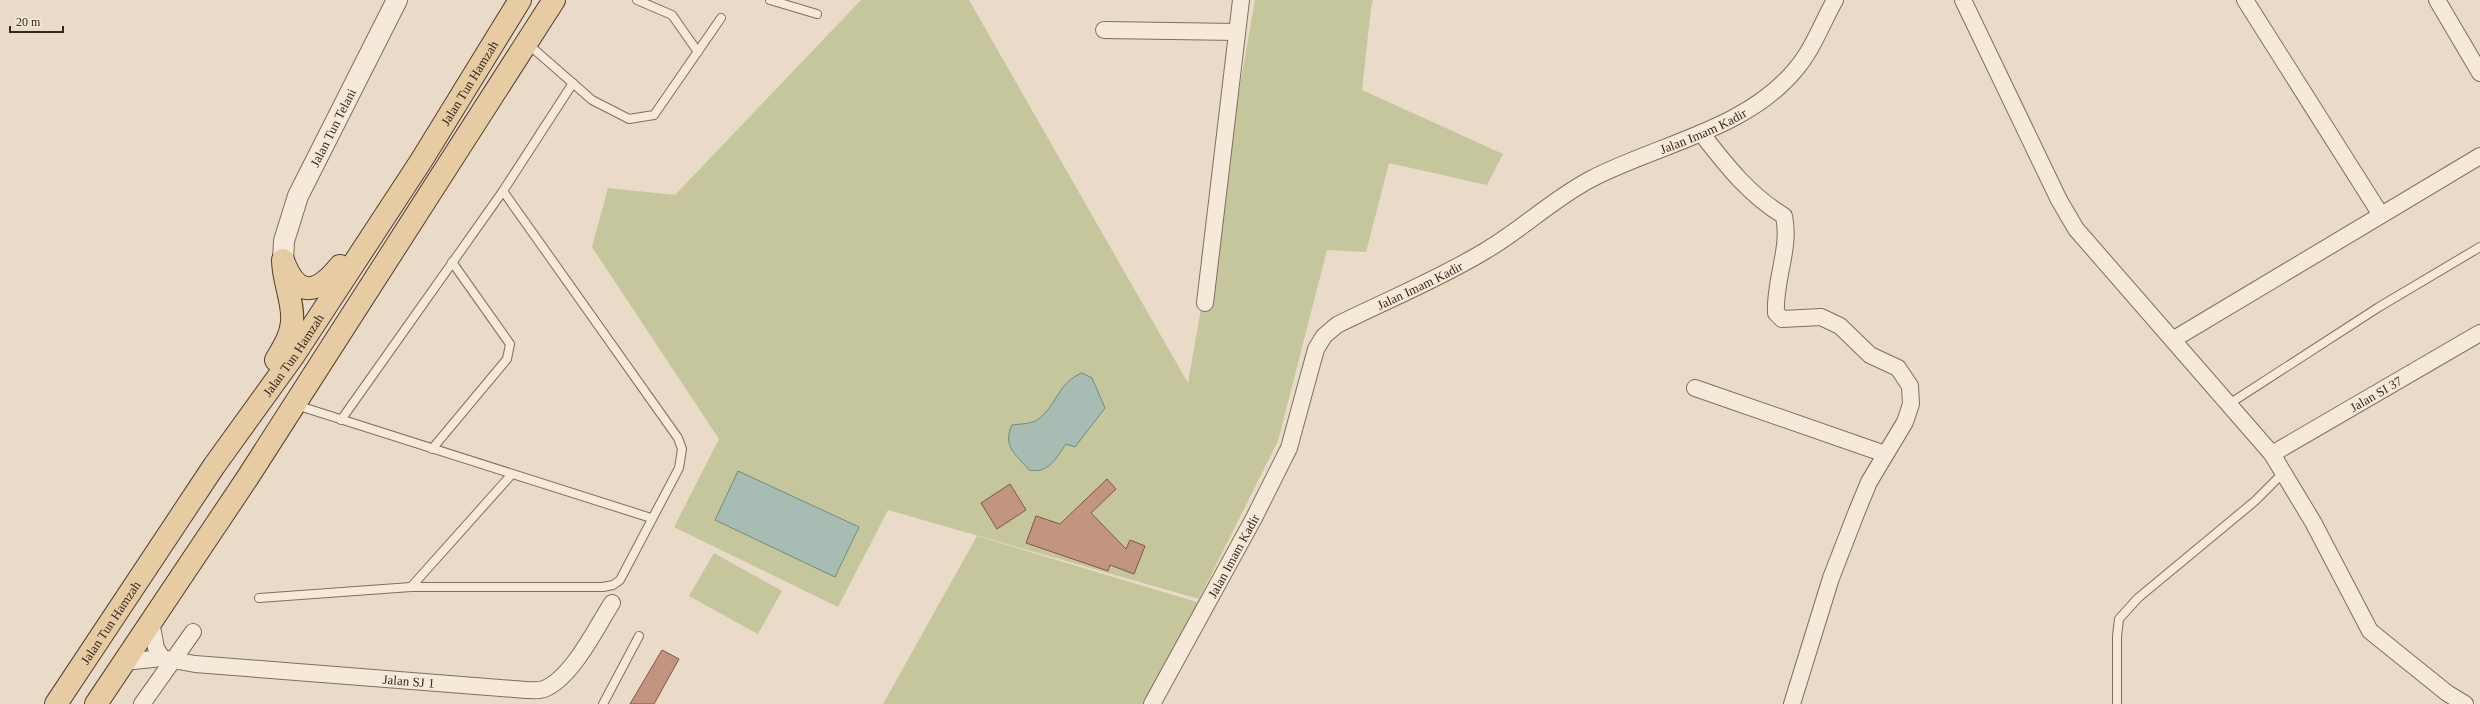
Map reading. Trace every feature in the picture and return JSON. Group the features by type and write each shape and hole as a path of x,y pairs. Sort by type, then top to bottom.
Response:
{"main road":[{"name":"Jalan Tun Hamzah","path":"56,704 214,466 294,355 421,161 520,0"},
{"name":"Jalan Tun Hamzah","path":"96,704 295,405 554,0"},
{"path":"283,260 290,278 300,286 310,288 321,287 336,271 421,161"},
{"path":"214,466 288,337 292,322 283,276 283,260"}],"street":[{"name":"Jalan Tun Telani","path":"283,260 284,241 298,196 397,0"},
{"path":"1205,303 1241,0"},
{"name":"Jalan Imam Kadir","path":"1152,704 1254,518 1289,448 1310,366 1316,349 1324,336 1337,325 1484,251 1589,180 1701,133 1730,119 1777,88 1796,69 1812,45 1835,0"},
{"path":"1963,0 2059,200 2076,229 2174,339 2272,454 2313,522 2370,631 2447,693 2465,704"},
{"path":"2245,0 2381,215"},
{"path":"2437,0 2480,74"},
{"path":"1104,30 1237,32"},
{"path":"1701,133 1734,176 1765,205 1784,216 1788,231 1775,295 1776,313 1782,319 1821,317 1840,326 1870,355 1898,368 1910,386 1911,404 1905,422 1869,482 1832,578 1792,704"},
{"path":"2174,339 2480,156"},
{"name":"Jalan SI 37","path":"2272,454 2480,333"},
{"path":"1695,388 1885,454"},
{"name":"Jalan SJ 1","path":"124,662 168,660 486,687 543,690 556,683 568,671 612,603"},
{"path":"151,622 156,648 168,660"},
{"path":"142,704 168,660 193,632"}],"lane":[{"path":"637,0 672,15 698,52"},
{"path":"770,0 817,14"},
{"path":"527,43 592,100 629,119 654,115 721,18"},
{"path":"341,420 503,191 573,83"},
{"path":"259,598 411,587 613,585 620,580 651,518 679,468 682,449 678,438 503,191"},
{"path":"2229,404 2379,307 2480,247"},
{"path":"432,449 507,359 510,352 510,344 452,262"},
{"path":"295,405 651,518"},
{"path":"2117,704 2117,636 2119,619 2138,598 2255,501 2283,472"},
{"path":"411,587 512,474"},
{"path":"603,704 639,636"}],"green space":[{"path":"861,0 969,0 1188,383 1255,0 1373,0 1362,90 1503,154 1487,185 1389,163 1366,252 1327,250 1278,441 1199,599 888,510 838,607 674,527 719,439 592,247 608,188 675,195"},
{"path":"977,536 1200,603 1142,704 883,704"},
{"path":"714,553 782,591 758,634 689,596"}],"shaded area":[{"path":"1082,373 1092,378 1105,408 1075,447 1066,444 1047,467 1036,471 1029,470 1015,455 1010,445 1009,433 1012,425 1037,420 1049,408 1067,382"},
{"path":"738,471 859,527 835,577 715,520"}],"building":[{"path":"1107,479 1116,489 1091,513 1126,549 1130,540 1145,546 1134,574 1110,565 1108,571 1026,543 1036,516 1060,524"},
{"path":"1010,484 1026,510 997,529 981,503"},
{"path":"662,650 679,659 654,704 630,704"}]}
